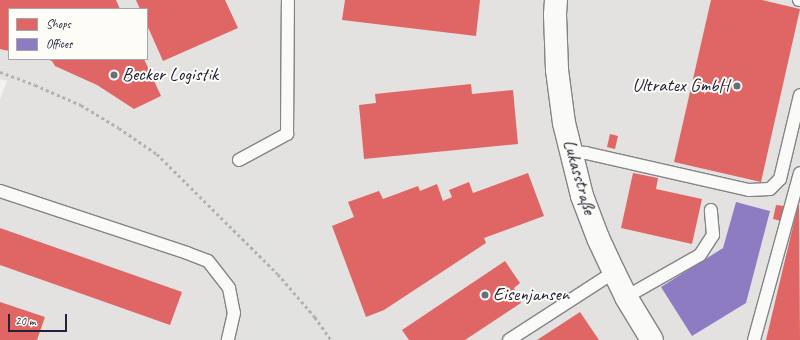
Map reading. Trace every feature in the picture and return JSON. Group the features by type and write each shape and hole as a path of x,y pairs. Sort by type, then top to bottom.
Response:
{"street":[{"name":"Lukasstraße","path":"556,0 555,15 557,70 571,152 582,196 598,238 626,297 652,340"}],"lane":[{"path":"238,160 287,134 288,0"},
{"path":"571,152 586,153 749,190 770,189 780,179 800,95"},
{"path":"754,340 800,173"},
{"path":"0,191 208,261 229,288 234,313 228,340"},
{"path":"626,297 700,255 713,235 711,210"},
{"path":"509,340 614,272"}],"path":[{"path":"0,72 81,105 119,128 157,154 278,274 315,317 331,340"}],"shaded area":[{"path":"0,0 800,0 800,340 0,340 0,100 7,81 0,79"},
{"path":"237,214 295,271 369,335 385,326 394,340 249,340 252,321 245,285 226,260 205,242"}],"building: Shops":[{"path":"0,0 116,0 120,8 8,8 8,51 0,49"},
{"path":"136,0 225,0 238,28 163,61 148,27 148,8 140,8"},
{"path":"345,0 480,0 476,36 342,20"},
{"name":"Ultratex GmbH","path":"711,0 762,0 800,9 761,182 674,162"},
{"name":"Becker Logistik","path":"49,60 144,60 161,96 134,109 97,85 55,66 52,61"},
{"path":"471,84 472,94 513,90 518,144 364,159 359,105 376,103 375,94"},
{"path":"610,134 618,136 615,149 607,147"},
{"path":"528,173 544,216 484,238 486,243 384,310 366,317 332,226 354,217 348,202 379,191 383,199 418,186 420,191 437,184 443,201 452,197 449,190 469,182 473,193"},
{"path":"633,173 658,178 656,189 702,199 692,244 621,228"},
{"path":"799,201 800,340 766,340"},
{"path":"776,205 784,206 781,221 773,219"},
{"path":"0,228 182,292 170,325 0,265"},
{"name":"Eisenjansen","path":"505,261 520,283 514,288 521,303 465,340 409,340 402,330"},
{"path":"0,302 45,317 37,340 0,340"},
{"path":"580,312 599,340 537,340"}],"building: Offices":[{"path":"736,202 770,211 746,303 692,336 661,287 723,248"}],"place":[{"name":"Becker Logistik","path":"114,75"},
{"name":"Ultratex GmbH","path":"737,86"},
{"name":"Eisenjansen","path":"485,295"}]}
